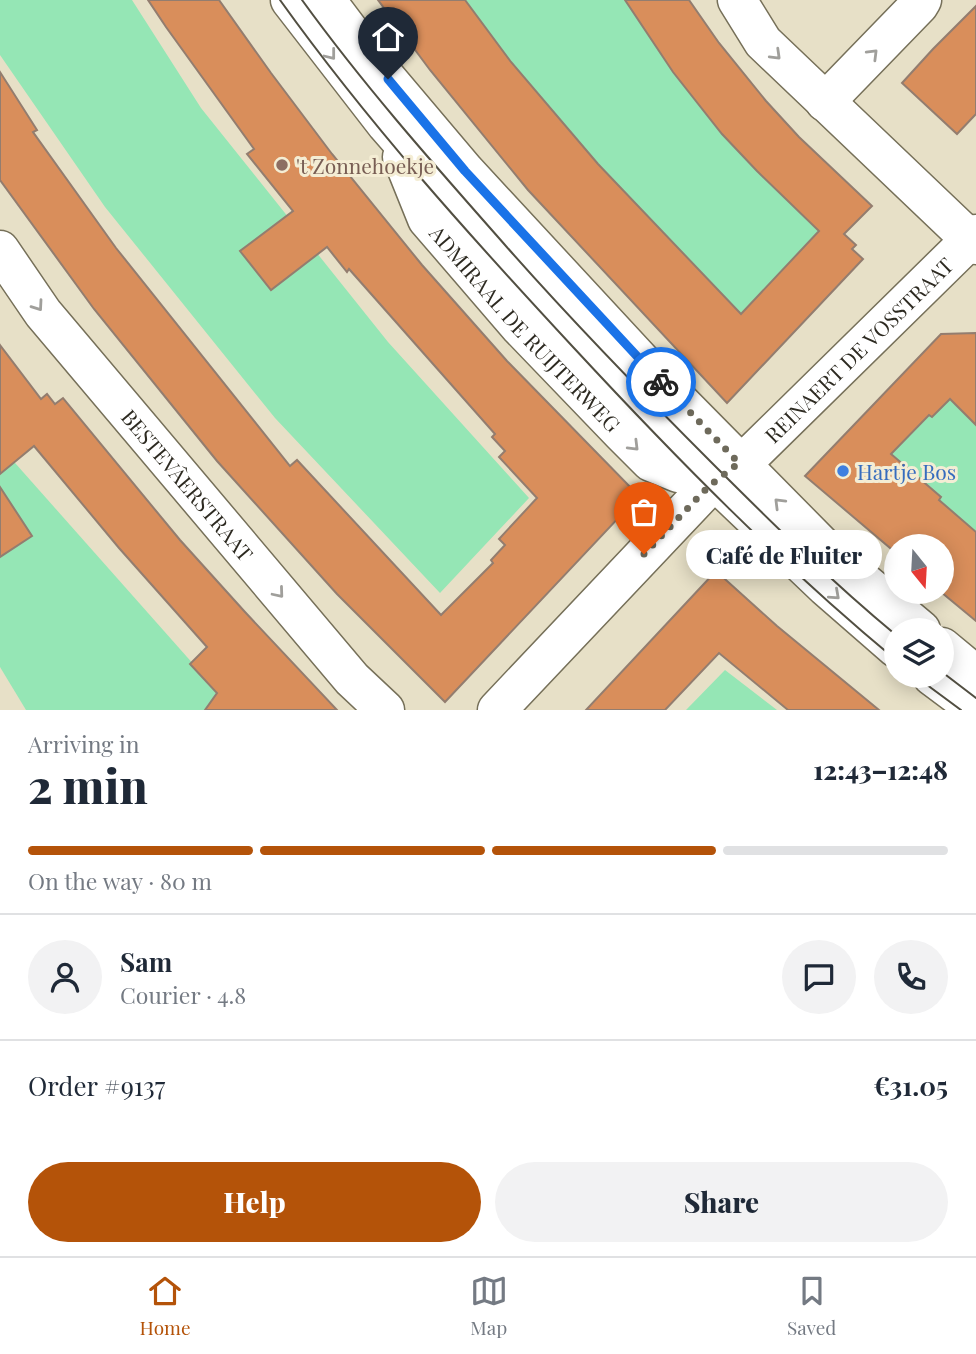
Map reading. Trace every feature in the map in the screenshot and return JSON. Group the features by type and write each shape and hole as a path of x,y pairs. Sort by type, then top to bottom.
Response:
{"street":[{"name":"ADMIRAAL DE RUIJTERWEG","path":"290,0 386,124 428,219 520,327 651,462 678,473 727,472"},
{"path":"326,0 372,61 465,171 665,387 727,472 826,587 884,638"},
{"path":"737,0 763,42 974,240"},
{"path":"825,102 922,0"},
{"name":"REINAERT DE VOSSTRAAT","path":"497,710 727,472 755,451 974,240"},
{"name":"BESTEVÂERSTRAAT","path":"0,250 43,313 352,679 385,710"},
{"path":"727,472 907,618"},
{"path":"954,657 976,675"},
{"path":"948,688 976,709"}],"green space":[{"path":"0,0 132,0 201,108 388,342 529,498 440,593 275,418 105,207 0,55"},
{"path":"430,0 662,0 839,232 740,340"},
{"path":"976,366 976,572 954,554 954,534 930,534 852,469"},
{"path":"0,446 234,710 26,710 0,667"},
{"path":"725,670 777,710 686,710"}],"building":[{"path":"148,0 219,0 332,154 422,265 507,361 639,496 445,702 337,594 217,461 94,309 0,180 0,72 37,130 33,132 116,248 290,466 297,460 441,615 493,563 491,560 505,545 499,539 537,498 499,457 505,451 492,437 495,434 327,247 271,290 240,251 293,211 247,154 254,149"},
{"path":"378,0 465,0 511,62 598,164 741,314 819,231 722,134 673,72 625,0 689,0 719,43 766,101 799,137 872,206 844,234 856,245 852,249 863,259 727,403 528,190 430,70"},
{"path":"976,6 976,114 957,134 902,83"},
{"path":"976,333 976,425 950,399 932,417 929,415 891,454 941,497 939,500 976,532 976,621 954,603 954,534 884,534 884,543 805,476 941,334"},
{"path":"0,345 41,399 47,394 55,404 63,398 180,540 337,710 205,710 217,693 190,664 207,647 119,548 34,446 0,474"},
{"path":"0,487 32,536 0,557"},
{"path":"716,571 777,626 879,710 788,710 719,653 665,710 586,710"}],"tram line":[{"path":"280,0 384,135 573,347 650,429 770,548 884,650"},
{"path":"302,0 397,121 577,324 781,531 884,625"},
{"path":"954,681 976,698"},
{"path":"931,688 961,710"}],"way so far":[{"path":"644,554 709,486 739,463 661,382"}],"place":[{"name":"'t Zonnehoekje","path":"282,165"},
{"name":"Hartje Bos","path":"843,471"},
{"name":"Café de Fluiter","path":"644,554"}],"route":[{"path":"388,79 465,171 661,382"}]}
